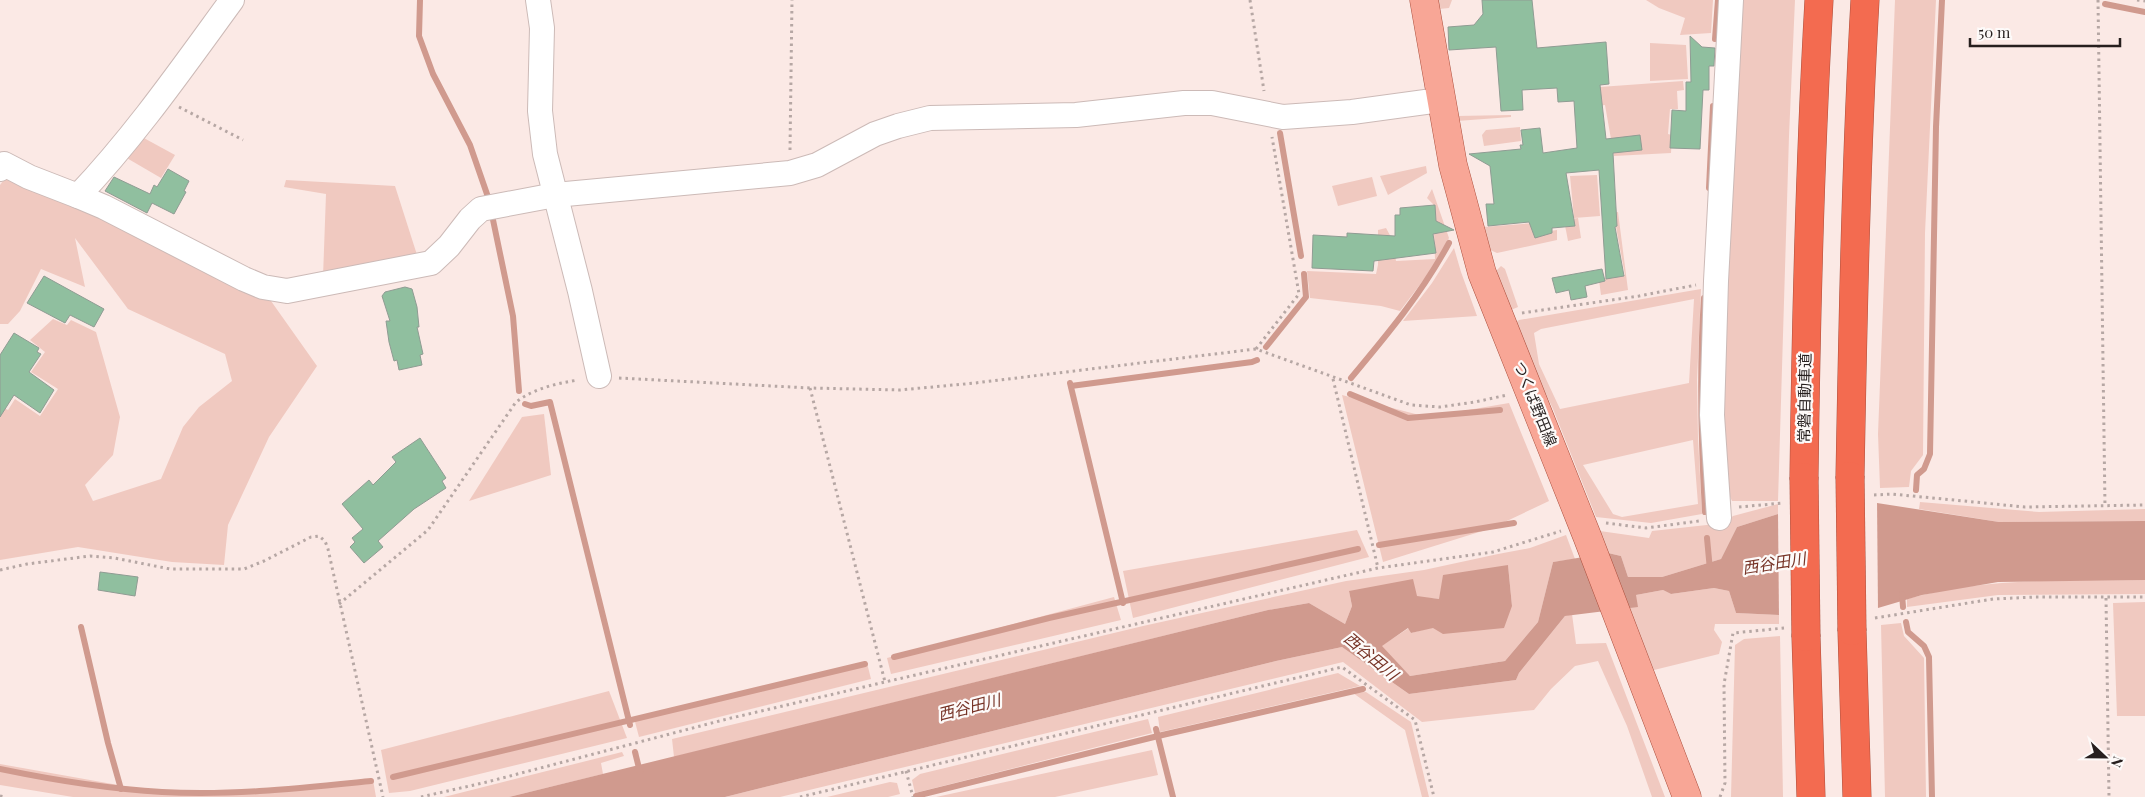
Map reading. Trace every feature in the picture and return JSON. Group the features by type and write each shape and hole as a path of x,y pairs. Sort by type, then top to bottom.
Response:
{"highway":[{"name":"常磐自動車道","path":"1811,797 1804,477 1807,274 1819,0"},
{"path":"1857,797 1850,476 1856,195 1865,0"}],"main road":[{"name":"つくば野田線","path":"1424,0 1440,100 1464,213 1482,273 1585,530 1687,797"}],"street":[{"path":"78,196 102,171 232,0"},
{"path":"538,0 542,28 540,111 545,154 580,291 599,376"},
{"path":"1719,518 1712,414 1716,281 1731,0"},
{"path":"1,164 104,207 244,279 263,287 287,291 431,263 449,246 480,209 555,195 790,173 817,165 875,134 930,118 1076,115 1184,103 1212,103 1283,117 1352,112 1440,100"}],"path":[{"path":"790,173 792,0"},
{"path":"1250,0 1299,294 1256,349"},
{"path":"2098,0 2105,507"},
{"path":"2136,0 2145,2"},
{"path":"160,97 243,140"},
{"path":"1499,317 1639,296 1716,281"},
{"path":"339,604 428,530 516,402 527,394 548,385 599,376 810,388 900,390 976,383 1256,349 1411,405 1440,406 1475,402 1529,389"},
{"path":"1333,378 1378,568"},
{"path":"810,388 885,682"},
{"path":"1873,495 1892,494 2025,507 2145,505"},
{"path":"420,797 487,782 727,719 1378,568 1493,552 1585,530 1599,523 1646,528 1719,518 1731,508 1788,503"},
{"path":"0,570 27,564 90,556 114,558 170,569 244,569 311,537 319,536 325,542 328,549 383,797"},
{"path":"2109,797 2106,598 2145,597"},
{"path":"800,797 1342,666 1415,720 1434,797"},
{"path":"906,771 913,797"},
{"path":"0,796 5,797"}],"shaded area":[{"path":"1438,0 1452,0 1449,8 1439,9"},
{"path":"1646,0 1713,0 1711,33 1680,35 1685,18 1659,8"},
{"path":"1738,0 1795,0 1778,501 1732,501 1723,481 1719,385"},
{"path":"1895,0 1936,0 1925,233 1923,455 1911,471 1909,487 1880,488 1878,434"},
{"path":"1650,43 1686,45 1688,79 1650,81"},
{"path":"1683,81 1684,90 1677,91 1678,109 1670,109 1668,134 1672,135 1671,153 1614,156 1605,105 1597,106 1586,88"},
{"path":"1511,115 1511,117 1457,121 1456,116"},
{"path":"1520,127 1521,141 1484,146 1482,135 1486,130"},
{"path":"142,137 175,155 161,178 125,157"},
{"path":"1426,166 1427,173 1388,195 1380,176"},
{"path":"1597,175 1600,216 1574,218 1570,176"},
{"path":"6,177 84,208 271,301 317,366 269,437 228,525 224,565 172,562 78,547 0,560 0,406 8,410 15,399 40,416 58,389 31,372 45,352 30,340 53,319 67,325 71,320 96,332 120,417 113,455 85,485 93,501 161,479 183,427 199,407 232,381 225,354 128,309 75,238 85,287 41,269 20,311 8,324 0,324 0,185"},
{"path":"1372,177 1377,196 1338,206 1332,186"},
{"path":"286,180 395,186 418,258 323,277 326,194 284,187"},
{"path":"1432,189 1449,238 1431,270 1400,311 1381,306 1310,298 1307,271 1376,274 1378,265 1378,230 1386,228 1392,239 1396,261 1435,259 1433,204 1427,198"},
{"path":"1618,212 1628,290 1601,295 1599,280 1625,275 1613,213"},
{"path":"1578,218 1581,238 1568,241 1564,220"},
{"path":"1547,222 1550,231 1557,230 1557,240 1497,253 1490,250 1483,227"},
{"path":"1454,248 1477,316 1403,321 1432,283"},
{"path":"1501,266 1505,269 1518,307 1511,310 1496,271"},
{"path":"1701,289 1697,380 1702,514 1651,523 1596,517 1553,409 1513,324 1519,320","holes":["1694,299 1689,383 1560,409 1539,364 1534,333 1541,329","1693,440 1698,504 1622,517 1613,514 1583,465"]},
{"path":"1342,395 1427,417 1509,403 1549,501 1492,528 1383,562"},
{"path":"544,414 551,475 469,501 522,417"},
{"path":"1920,502 2039,512 2145,509 2145,521 1999,522 1919,509"},
{"path":"1778,504 1778,514 1737,527 1721,559 1662,577 1628,577 1621,556 1608,553 1600,531 1649,538 1652,531 1725,523 1733,516"},
{"path":"1357,530 1369,557 1133,618 1123,571"},
{"path":"1566,535 1575,559 1553,562 1538,622 1505,661 1410,676 1381,646 1409,628 1411,633 1512,606 1508,565 1439,599 1349,591 1352,606 1345,624 1309,603 1268,610 674,757 672,739 1143,626 1346,581 1424,570 1530,548"},
{"path":"2145,580 2145,594 1998,595 1907,607 1907,599 1966,587 2025,582"},
{"path":"1714,588 1729,591 1736,613 1779,615 1779,624 1715,624 1714,630 1722,642 1719,654 1654,670 1629,608 1636,595 1663,590 1671,594"},
{"path":"1114,597 1121,620 891,674 887,658"},
{"path":"2145,602 2145,716 2117,716 2113,603"},
{"path":"1572,614 1576,644 1606,643 1665,797 1652,797 1627,726 1598,661 1575,666 1551,689 1534,710 1422,722 1343,662 780,797 725,797 1276,661 1342,647 1409,694 1516,680 1519,673 1565,616"},
{"path":"1901,623 1904,636 1924,658 1926,797 1885,797 1881,625"},
{"path":"1780,636 1783,797 1731,797 1735,645 1744,639"},
{"path":"867,663 871,679 639,737 634,718"},
{"path":"1338,673 1360,686 1160,732 1158,717"},
{"path":"609,691 627,738 410,791 389,793 381,750"},
{"path":"1366,692 1411,722 1429,797 1422,797 1405,730 1353,693"},
{"path":"1148,719 1152,733 915,793 912,780 920,774"},
{"path":"1152,750 1158,775 1055,797 936,797"},
{"path":"622,752 624,756 601,763 603,774 509,797 444,797"},
{"path":"0,764 163,793 243,793 373,780 376,797 73,797 0,785"},
{"path":"890,782 897,783 900,794 888,797 827,797"}],"water":[{"name":"西谷田川","path":"1877,503 1999,522 2145,521 2145,580 1998,582 1922,595 1878,608 1779,615 1736,613 1729,591 1714,588 1671,594 1663,590 1636,595 1638,607 1565,616 1519,673 1516,680 1409,694 1342,647 1276,661 725,797 509,797 1268,610 1309,603 1345,624 1352,606 1349,591 1413,579 1417,596 1439,599 1443,575 1508,565 1512,606 1504,628 1443,634 1433,628 1411,633 1408,628 1382,646 1410,676 1505,661 1538,622 1553,562 1608,553 1621,556 1628,577 1662,577 1721,559 1737,527 1778,514"}],"pier":[{"path":"1877,500 1878,610 1779,618 1778,512"}],"building":[{"path":"1482,0 1532,0 1537,48 1606,42 1609,84 1600,85 1606,139 1640,135 1642,150 1613,153 1617,226 1615,227 1624,276 1606,279 1599,170 1566,173 1575,226 1552,228 1552,233 1535,238 1529,222 1488,226 1486,204 1494,204 1490,166 1469,154 1521,149 1520,145 1523,145 1521,130 1540,128 1543,153 1577,148 1574,101 1558,102 1557,88 1522,90 1523,110 1501,111 1496,47 1449,50 1448,27 1474,25 1483,14"},
{"path":"1690,36 1702,47 1715,48 1714,66 1709,66 1709,90 1703,90 1700,149 1670,148 1672,110 1686,111 1686,82 1691,82"},
{"path":"168,169 189,181 184,191 186,192 174,214 152,203 147,213 105,191 114,177 150,194 154,185 157,187"},
{"path":"1435,205 1436,221 1454,230 1433,234 1436,253 1374,261 1373,271 1312,268 1313,235 1347,237 1347,233 1395,236 1395,215 1400,215 1400,208"},
{"path":"1602,269 1605,281 1585,286 1587,297 1571,300 1569,290 1556,293 1552,278"},
{"path":"44,276 104,309 94,327 70,315 65,323 27,303"},
{"path":"405,287 412,289 417,307 419,327 417,327 423,354 420,355 422,365 399,370 397,360 394,361 389,342 386,321 390,321 382,296 385,292"},
{"path":"14,333 39,348 37,352 41,354 29,372 54,390 40,413 14,395 0,417 0,355"},
{"path":"420,438 446,478 442,481 446,488 414,509 378,541 383,547 364,563 350,547 355,542 352,538 363,529 342,504 369,480 373,485 396,462 392,457"},
{"path":"100,572 138,577 135,596 98,590"}],"waterway":[{"path":"420,0 419,36 433,74 470,145 488,197"},
{"path":"1715,39 1718,0"},
{"path":"1916,490 1917,475 1924,469 1930,454 1936,127 1942,0"},
{"path":"2105,4 2145,12"},
{"path":"1709,188 1713,106"},
{"path":"1280,133 1301,256"},
{"path":"492,215 513,316 519,391"},
{"path":"1351,378 1391,330 1416,296 1449,243"},
{"path":"1266,347 1306,297 1304,274"},
{"path":"1704,298 1701,405 1705,512"},
{"path":"1071,386 1257,360"},
{"path":"1070,383 1123,603"},
{"path":"1350,394 1408,418 1500,410"},
{"path":"525,404 531,406 550,402 630,725"},
{"path":"1379,545 1514,523"},
{"path":"1707,538 1710,570"},
{"path":"894,657 1049,618 1358,549"},
{"path":"1902,594 1903,607"},
{"path":"1906,622 1908,632 1924,646 1929,657 1932,797"},
{"path":"81,627 108,743 121,789"},
{"path":"393,777 865,664"},
{"path":"916,796 1158,736 1363,689"},
{"path":"1156,729 1173,797"},
{"path":"635,752 640,772"},
{"path":"0,769 101,786 141,791 188,793 267,791 371,781"}]}
